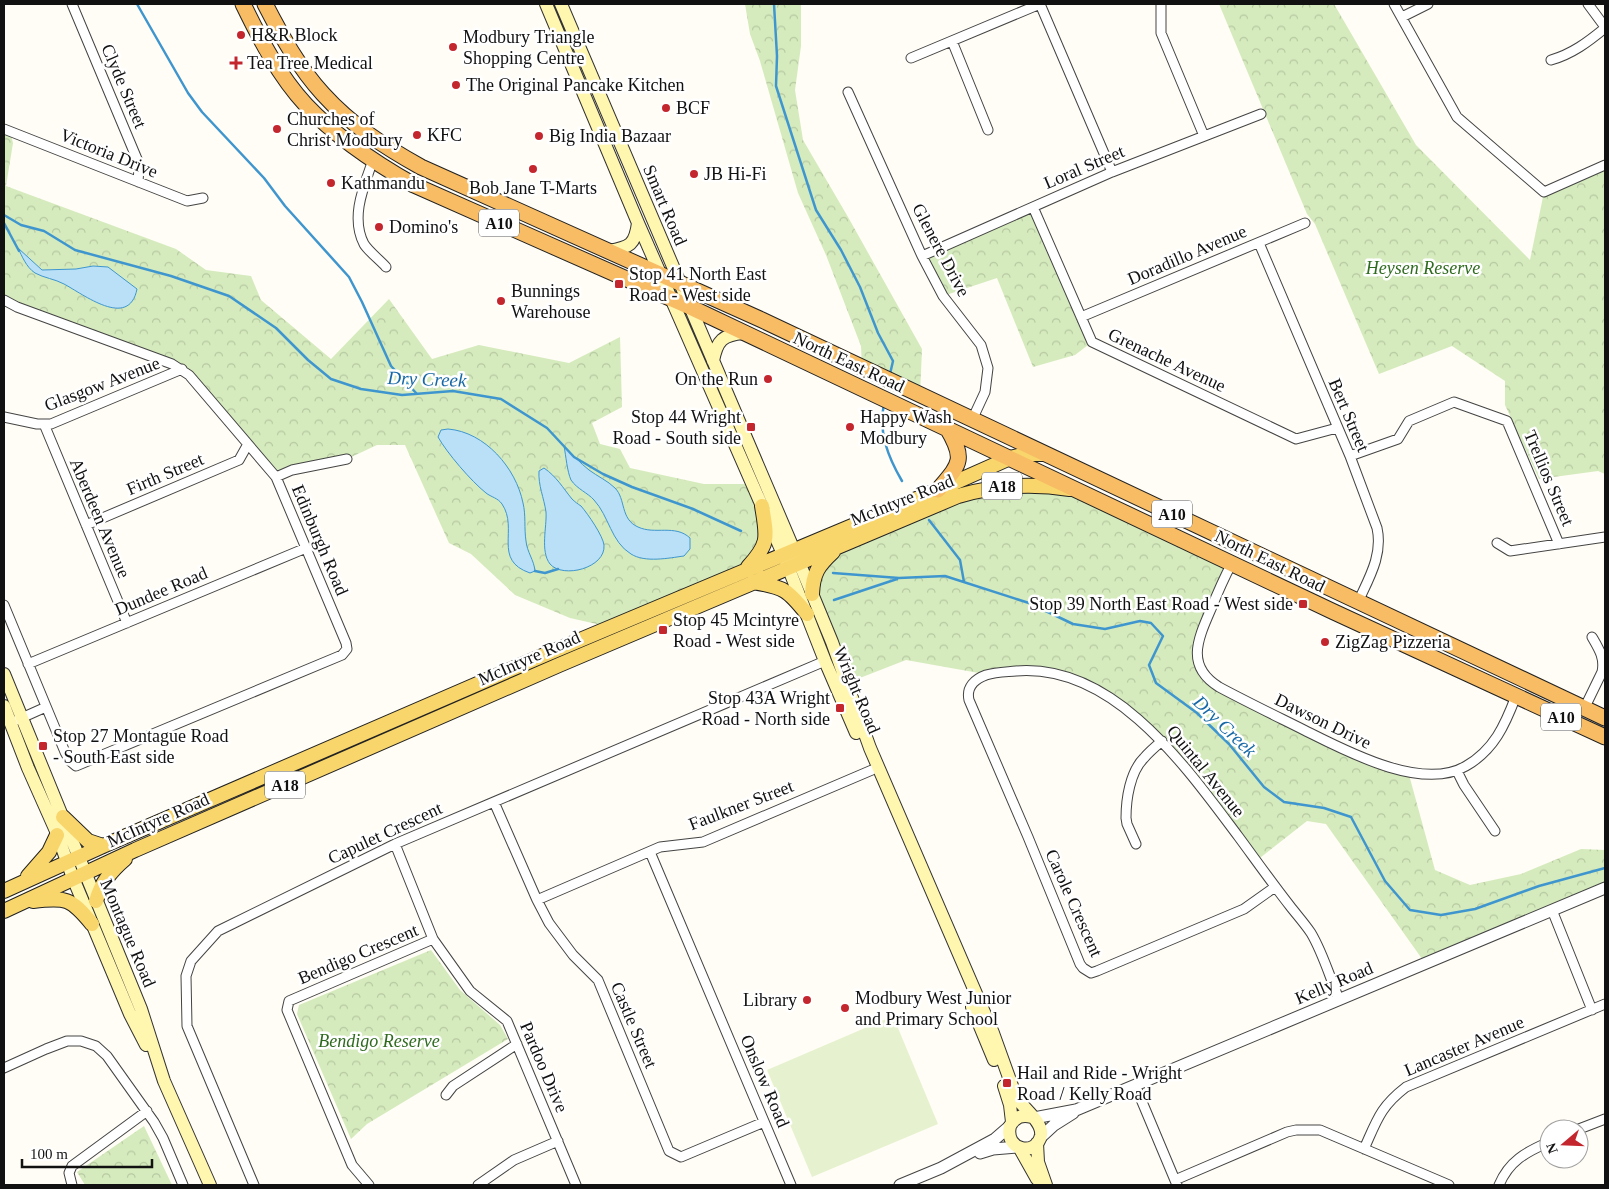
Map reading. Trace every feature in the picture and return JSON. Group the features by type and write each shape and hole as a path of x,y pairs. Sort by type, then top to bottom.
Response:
{"highway":[{"name":"North East Road","path":"243,4 257,34 304,103 348,143 388,170 422,189 690,308 1334,612 1605,737"},
{"name":"North East Road","path":"265,4 290,48 322,93 355,124 382,144 421,167 662,274 1605,718"},
{"path":"322,93 318,100 337,123 348,143"},
{"path":"373,160 382,144"},
{"path":"938,490 953,472 959,458 956,445 947,428"},
{"path":"1334,612 1358,602 1363,617 1373,630"},
{"path":"1508,673 1514,682 1516,696 1540,688"}],"main road":[{"name":"Smart Road","path":"546,4 638,222 662,274"},
{"name":"Smart Road","path":"561,4 679,282"},
{"path":"609,251 631,245 636,236 638,222"},
{"name":"Wright Road","path":"662,274 762,506 812,594 832,642 870,748 993,1033 1016,1097 1020,1105 1033,1118"},
{"name":"Wright Road","path":"679,282 713,361 791,558 807,614 825,661 994,1058 1008,1098 1011,1124"},
{"path":"713,361 716,348 722,339 728,335 743,333"},
{"name":"McIntyre Road","path":"4,911 135,850 791,558 1010,458 1026,454 1045,454"},
{"name":"McIntyre Road","path":"791,558 839,546 958,496 982,489 1027,485 1080,491"},
{"path":"762,506 766,535 764,544 748,577 781,588 792,596 807,614"},
{"path":"812,594 818,568 839,546"},
{"name":"McIntyre Road","path":"4,891 103,846 549,653 748,577"},
{"name":"Montague Road","path":"4,674 16,720 57,835 79,876 92,924 130,1014 164,1081"},
{"name":"Montague Road","path":"4,706 16,720 63,817 72,860"},
{"path":"63,817 88,841 103,846"},
{"path":"22,882 45,857 57,835"},
{"path":"96,902 106,878 135,850"},
{"name":"Montague Road","path":"79,876 96,902 141,1008 164,1081 210,1185"},
{"path":"21,902 49,899 67,901 79,908 92,924"},
{"path":"1041,1185 1018,1147 1010,1138 1011,1124 1021,1116 1033,1118 1040,1126 1038,1162 1046,1185"},
{"path":"1018,1147 1029,1148 1039,1140"}],"street":[{"name":"Clyde Street","path":"72,4 137,159 139,168 138,182"},
{"path":"911,58 1040,4 1112,172"},
{"path":"1161,4 1161,33 1204,136"},
{"path":"1394,4 1457,118 1544,192 1605,165"},
{"path":"1402,17 1428,4"},
{"path":"1551,60 1563,57 1578,49 1605,27 1588,4"},
{"path":"952,41 988,130"},
{"name":"Glenere Drive","path":"848,92 922,256 943,296 981,345 988,368 985,392 972,420"},
{"name":"Loral Street","path":"922,256 1112,172 1261,114"},
{"name":"Victoria Drive","path":"4,129 187,201 203,198"},
{"path":"373,160 360,198 358,221 364,244 386,267"},
{"name":"Grenache Avenue","path":"1033,207 1092,342 1296,439 1337,428"},
{"name":"Doradillo Avenue","path":"1082,317 1305,223"},
{"name":"Bert Street","path":"1259,243 1350,456 1379,537 1375,563 1358,602"},
{"name":"Edinburgh Road","path":"4,300 172,364 182,369 197,383 276,477 347,649 345,652 76,766 73,765 65,752 46,707"},
{"name":"Glasgow Avenue","path":"4,417 44,424 62,420 182,369"},
{"name":"Trellios Street","path":"1350,456 1398,439 1409,422 1454,402 1507,421 1560,544"},
{"name":"Aberdeen Avenue","path":"44,424 127,623"},
{"name":"Firth Street","path":"86,524 239,460 248,444"},
{"path":"276,477 292,470 347,459"},
{"name":"Trellios Street","path":"1497,543 1510,551 1605,537"},
{"name":"Dundee Road","path":"28,664 306,548"},
{"name":"Dawson Drive","path":"1232,563 1198,638 1198,658 1201,668 1208,678 1219,687 1369,761 1434,775 1442,775 1457,770 1474,761 1496,740 1516,696"},
{"path":"4,605 46,707 16,720"},
{"path":"1584,708 1604,666 1601,653 1592,637"},
{"name":"Capulet Crescent","path":"254,1185 187,1026 186,976 190,961 218,931 395,844 825,661"},
{"name":"Quintal Avenue","path":"973,683 985,676 1013,671 1032,670 1059,674 1076,680 1130,711 1162,741 1210,799 1311,933 1339,999"},
{"name":"Carole Crescent","path":"973,683 969,691 969,700 1083,968 1091,973 1180,937 1244,909 1275,887"},
{"path":"1136,844 1126,818 1131,785 1143,758 1162,741"},
{"name":"Faulkner Street","path":"537,900 660,847 703,842 872,770"},
{"path":"1457,770 1464,785 1495,831"},
{"name":"Castle Street","path":"494,802 537,900 549,922 573,955 598,980 669,1151 682,1157 764,1122"},
{"name":"Pardoo Drive","path":"395,844 433,939 470,991 507,1021 576,1185"},
{"name":"Onslow Road","path":"650,852 791,1185"},
{"name":"Kelly Road","path":"1033,1118 1076,1110 1605,888"},
{"path":"1552,910 1592,1010"},
{"name":"Bendigo Crescent","path":"369,1185 352,1165 287,1010 289,1002 433,939"},
{"name":"Lancaster Avenue","path":"1364,1149 1380,1111 1406,1087 1605,1004"},
{"path":"4,1068 59,1043 74,1040 92,1044 101,1049 147,1111 163,1138 183,1185"},
{"path":"446,1095 453,1086 518,1044"},
{"path":"1135,1084 1176,1183 1292,1130 1320,1130 1449,1185"},
{"name":"Kelly Road","path":"1039,1140 1054,1125 1076,1110"},
{"path":"72,1185 69,1173 72,1166 147,1111"},
{"path":"1589,1125 1605,1119"},
{"path":"900,1185 941,1168 995,1139 1011,1124"},
{"path":"478,1185 514,1160 558,1141"},
{"path":"964,1156 993,1149 1018,1147"},
{"path":"1499,1185 1507,1170 1523,1154 1539,1147"}],"green space":[{"path":"745,4 801,4 801,46 795,90 803,140 922,349 920,395 862,367 861,346 826,255 798,193 760,61 750,34"},
{"name":"Heysen Reserve","path":"1219,4 1334,4 1416,145 1530,260 1544,192 1605,165 1605,474 1598,471 1539,479 1505,405 1505,381 1452,346 1379,374 1315,224 1307,214"},
{"path":"4,126 10,131 13,143 6,186 176,249 206,270 251,276 261,300 331,359 389,299 432,359 479,345 569,363 620,337 622,407 592,423 600,444 620,449 630,468 704,484 746,484 765,528 744,571 610,627 570,618 515,595 471,554 449,543 405,445 377,445 347,459 276,477 189,375 4,298"},
{"path":"1033,207 1092,342 1075,355 1033,367 997,278 943,296 922,256"},
{"path":"1081,491 1232,563 1197,644 1208,678 1368,761 1408,771 1435,870 1470,885 1521,874 1581,849 1605,850 1605,888 1425,963 1326,824 1307,821 1256,861 1157,736 1110,699 1054,673 990,675 906,660 847,683 813,597 819,566 836,548 986,492"},
{"name":"Bendigo Reserve","path":"431,950 460,990 500,1025 508,1039 367,1124 351,1139 297,1014 299,1005"},
{"path":"893,1016 938,1124 812,1177 767,1070"},
{"path":"144,1126 172,1185 85,1185 77,1172"}],"water":[{"path":"18,248 42,270 76,269 93,266 108,267 137,289 132,301 125,307 105,306 61,282 32,271"},
{"path":"448,429 474,437 486,445 497,454 514,477 523,503 525,536 535,571 530,573 519,567 512,560 508,543 507,514 499,500 486,493 473,481 447,451 438,437 441,430"},
{"path":"564,446 592,472 615,488 621,498 628,519 632,523 644,529 671,530 690,538 690,549 684,556 657,559 643,558 637,557 624,549 614,536 599,506 571,480"},
{"path":"544,468 549,471 572,499 581,506 601,536 604,545 603,553 598,560 583,569 564,571 550,564 547,559 545,552 546,512 539,476 539,471"}],"waterway":[{"path":"137,4 188,93 202,112 264,178 285,206 349,277 391,366 417,394"},
{"path":"774,4 777,56 776,86 816,210 841,250 860,287 878,333 893,361 890,374"},
{"name":"Dry Creek","path":"4,215 21,225 44,231 75,250 171,276 229,296 276,328 308,360 331,379 361,389 402,395 453,391 501,399 547,428 574,457 603,474 632,487 693,509 741,531"},
{"path":"4,223 19,251"},
{"path":"884,404 882,414 883,434 892,463 902,481"},
{"path":"929,520 960,560 964,582"},
{"path":"535,571 545,573 558,569"},
{"name":"Dry Creek","path":"833,573 899,578 945,576 1029,603 1073,624 1105,629 1140,621 1151,623 1163,636 1149,665 1156,683 1197,713 1229,744 1264,787 1284,802 1324,808 1351,817 1385,881 1410,910 1441,915 1475,909 1539,886 1605,868"},
{"path":"834,600 897,579"}],"place":[{"name":"H&R Block","path":"241,35"},
{"name":"Modbury Triangle Shopping Centre","path":"453,47"},
{"name":"Tea Tree Medical","path":"236,63"},
{"name":"The Original Pancake Kitchen","path":"456,85"},
{"name":"BCF","path":"666,108"},
{"name":"Churches of Christ Modbury","path":"277,129"},
{"name":"KFC","path":"417,135"},
{"name":"Big India Bazaar","path":"539,136"},
{"name":"Bob Jane T-Marts","path":"533,169"},
{"name":"JB Hi-Fi","path":"694,174"},
{"name":"Kathmandu","path":"331,183"},
{"name":"Domino's","path":"379,227"},
{"name":"Stop 41 North East Road - West side","path":"619,284"},
{"name":"Bunnings Warehouse","path":"501,301"},
{"name":"On the Run","path":"768,379"},
{"name":"Stop 44 Wright Road - South side","path":"751,427"},
{"name":"Happy Wash Modbury","path":"850,427"},
{"name":"Stop 39 North East Road - West side","path":"1303,604"},
{"name":"Stop 45 Mcintyre Road - West side","path":"663,630"},
{"name":"ZigZag Pizzeria","path":"1325,642"},
{"name":"Stop 43A Wright Road - North side","path":"840,708"},
{"name":"Stop 27 Montague Road - South East side","path":"43,746"},
{"name":"Library","path":"807,1000"},
{"name":"Modbury West Junior and Primary School","path":"845,1008"},
{"name":"Hail and Ride - Wright Road / Kelly Road","path":"1007,1083"}]}
